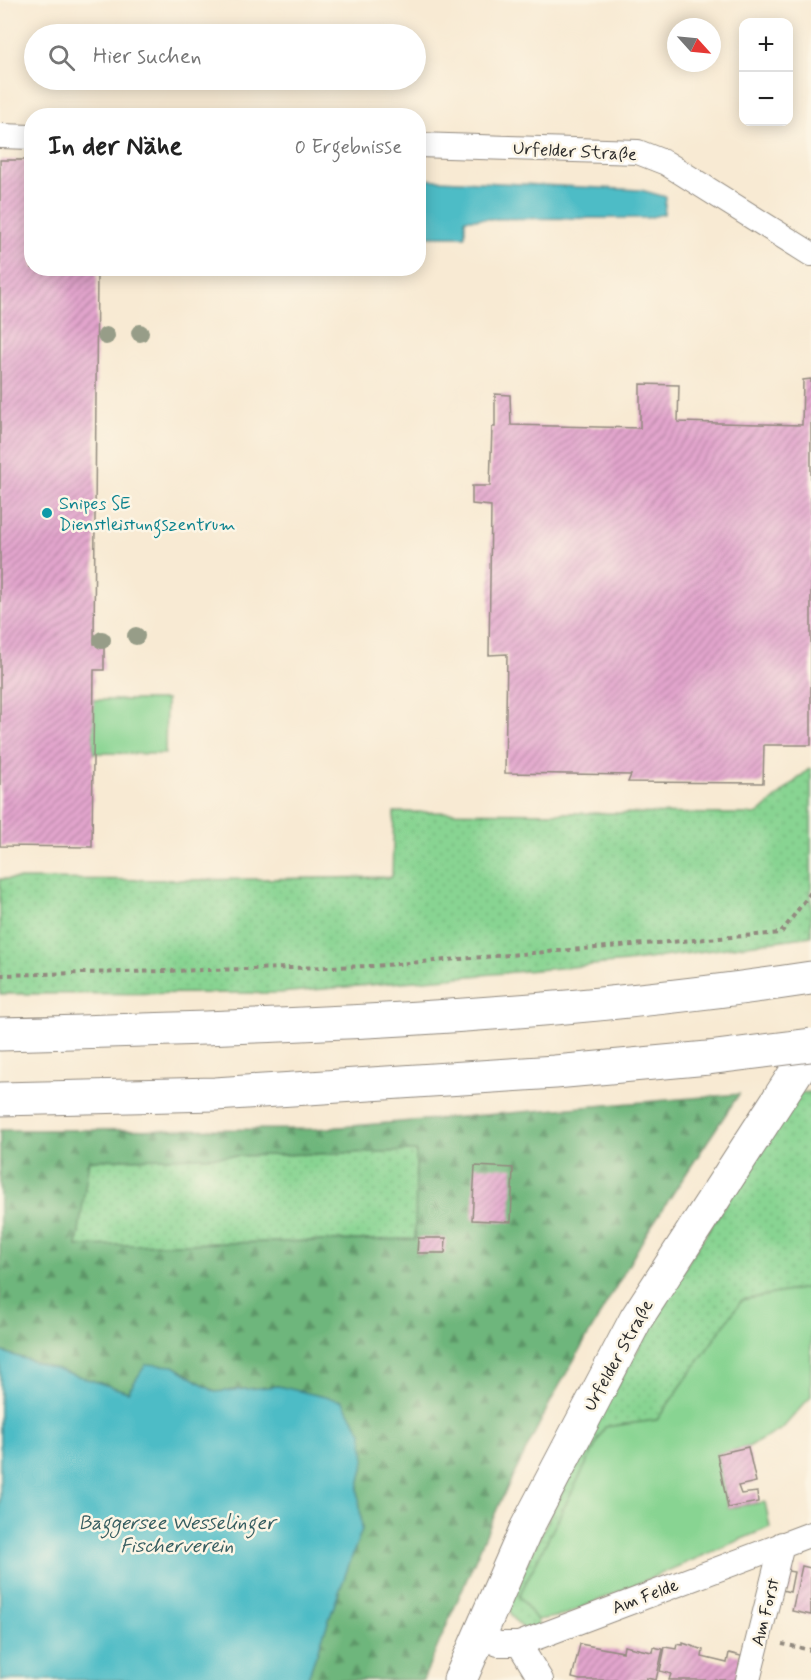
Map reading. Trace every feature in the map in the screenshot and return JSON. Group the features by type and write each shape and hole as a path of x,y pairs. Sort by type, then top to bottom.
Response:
{"main road":[{"path":"0,1034 372,1022 580,1006 760,986 811,978"},
{"path":"0,1099 215,1094 543,1072 811,1047"},
{"name":"Urfelder Straße","path":"460,1680 526,1529 636,1319 811,1047"}],"street":[{"path":"0,136 24,137"},
{"name":"Urfelder Straße","path":"426,145 638,152 666,163 811,254"},
{"name":"Am Felde","path":"479,1634 498,1644 519,1644 811,1534"},
{"name":"Am Forst","path":"748,1680 782,1544"},
{"path":"519,1644 541,1680"}],"path":[{"path":"0,975 372,966 781,933 811,892"}],"green space":[{"path":"93,700 166,700 165,754 93,753"},
{"path":"811,769 811,936 627,962 279,993 0,994 0,879 190,880 392,877 394,812 758,814"},
{"path":"811,1092 811,1287 742,1300 657,1420 605,1427 519,1596 537,1620 539,1628 525,1630 511,1615 509,1606 511,1595 595,1424 693,1254 798,1093"},
{"path":"739,1094 648,1231 554,1395 501,1500 423,1680 307,1680 362,1529 358,1489 365,1460 278,1386 215,1392 174,1366 128,1392 0,1351 0,1130 315,1129","holes":["416,1151 415,1239 77,1246 89,1160"]},
{"path":"416,1151 416,1239 77,1246 88,1160"},
{"path":"811,1287 811,1396 782,1429 748,1447 717,1454 728,1508 765,1502 770,1527 562,1616 537,1620 519,1596 605,1427 657,1420 742,1300"}],"water":[{"path":"426,179 641,190 666,197 664,214 647,218 465,219 465,236 426,236"},
{"name":"Baggersee Wesselinger Fischerverein","path":"0,1351 128,1392 146,1364 174,1366 215,1392 278,1386 342,1401 362,1432 365,1460 358,1489 362,1529 307,1680 0,1680"}],"building":[{"name":"Snipes SE Dienstleistungszentrum","path":"0,160 24,160 24,276 97,276 94,644 104,644 104,670 94,670 92,847 0,846"},
{"path":"811,379 811,745 764,745 763,783 628,782 631,775 505,773 507,654 489,655 491,506 472,504 472,486 490,486 495,394 510,395 511,425 640,428 640,384 679,385 678,422 802,425 803,380"},
{"path":"475,1166 513,1168 511,1222 472,1220"},
{"path":"418,1238 446,1238 445,1253 417,1253"},
{"path":"748,1447 756,1482 738,1486 741,1494 757,1492 758,1502 728,1508 717,1454"},
{"path":"802,1566 811,1568 811,1615 792,1611"},
{"path":"783,1570 794,1572 790,1592 778,1589"},
{"path":"683,1643 703,1650 702,1657 727,1663 729,1653 741,1656 736,1680 669,1680 671,1674 660,1671 665,1647 676,1649 677,1644 683,1645"},
{"path":"580,1644 623,1652 624,1646 652,1652 653,1647 663,1649 656,1680 646,1678 646,1680 580,1680 572,1678"}],"place":[{"name":"Snipes SE Dienstleistungszentrum","path":"47,513"}]}
